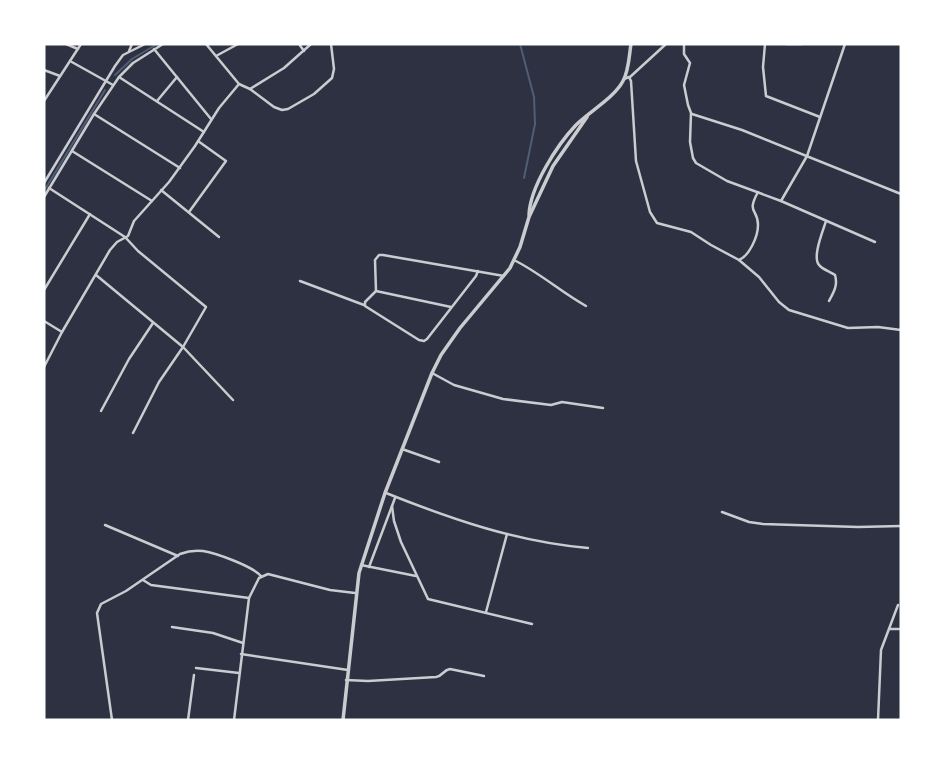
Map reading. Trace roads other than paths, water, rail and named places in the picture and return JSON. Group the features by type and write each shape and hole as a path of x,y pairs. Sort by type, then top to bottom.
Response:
{"street":[{"path":"66,44 78,49"},
{"path":"44,101 81,44"},
{"path":"130,51 132,44"},
{"path":"44,183 123,55 145,44"},
{"path":"44,197 119,76 133,63 163,44"},
{"path":"206,44 239,83 282,110 314,94 332,78 334,69 331,44"},
{"path":"216,56 237,44"},
{"path":"299,44 304,51"},
{"path":"250,89 284,68 311,44"},
{"path":"627,78 631,44"},
{"path":"342,720 361,565 385,493 432,373 460,328 504,276 514,260 529,217 553,166 587,117 666,44"},
{"path":"684,44 684,54 690,63 685,89 691,113 690,142 695,163 727,181 875,242"},
{"path":"765,44 763,67 766,96 820,117"},
{"path":"786,44 801,44"},
{"path":"781,201 807,156 845,44"},
{"path":"154,49 211,119"},
{"path":"70,61 113,85"},
{"path":"44,70 60,76"},
{"path":"119,76 204,132"},
{"path":"157,101 177,77"},
{"path":"627,78 631,80 636,161 652,217 657,223 691,232 739,260 759,277 789,310 848,328 878,327 901,330"},
{"path":"44,367 110,250 129,234 134,221 180,168 211,119 239,83"},
{"path":"691,113 742,130 901,194"},
{"path":"94,114 180,168"},
{"path":"189,212 226,161 198,141"},
{"path":"71,151 152,201"},
{"path":"49,188 125,237 206,307 159,382 133,433"},
{"path":"162,190 219,237"},
{"path":"739,260 748,253 756,235 757,220 752,211 758,192"},
{"path":"44,290 90,214"},
{"path":"826,220 816,262 835,275 837,281 829,301"},
{"path":"364,305 376,291 375,260 381,255 504,276"},
{"path":"514,260 531,268 586,306"},
{"path":"300,281 364,305 422,341 427,339 478,271"},
{"path":"96,275 183,347 233,400"},
{"path":"376,291 451,307"},
{"path":"44,321 62,332"},
{"path":"101,411 129,359 153,323"},
{"path":"432,373 454,385 503,399 551,405 562,402 603,408"},
{"path":"402,449 439,462"},
{"path":"385,493 463,522 507,534 588,548"},
{"path":"369,567 395,497"},
{"path":"392,506 401,542 428,599 532,624"},
{"path":"722,512 748,522 763,524 901,526"},
{"path":"105,525 178,555"},
{"path":"486,613 507,534"},
{"path":"112,720 97,611 101,604 126,591 178,555 190,551 207,551 252,569 261,576"},
{"path":"361,565 417,576"},
{"path":"234,720 249,598 261,576 266,574 330,590 356,593"},
{"path":"143,579 151,585 249,598"},
{"path":"878,720 881,650 898,605"},
{"path":"172,627 213,633 243,642"},
{"path":"889,629 901,629"},
{"path":"241,654 348,670"},
{"path":"196,668 239,673"},
{"path":"346,680 436,677 450,669 484,676"},
{"path":"188,720 194,675"}],"waterway":[{"path":"115,75 132,59 157,44"},
{"path":"520,44 534,97 535,124 524,178"},
{"path":"44,191 105,90"}]}
